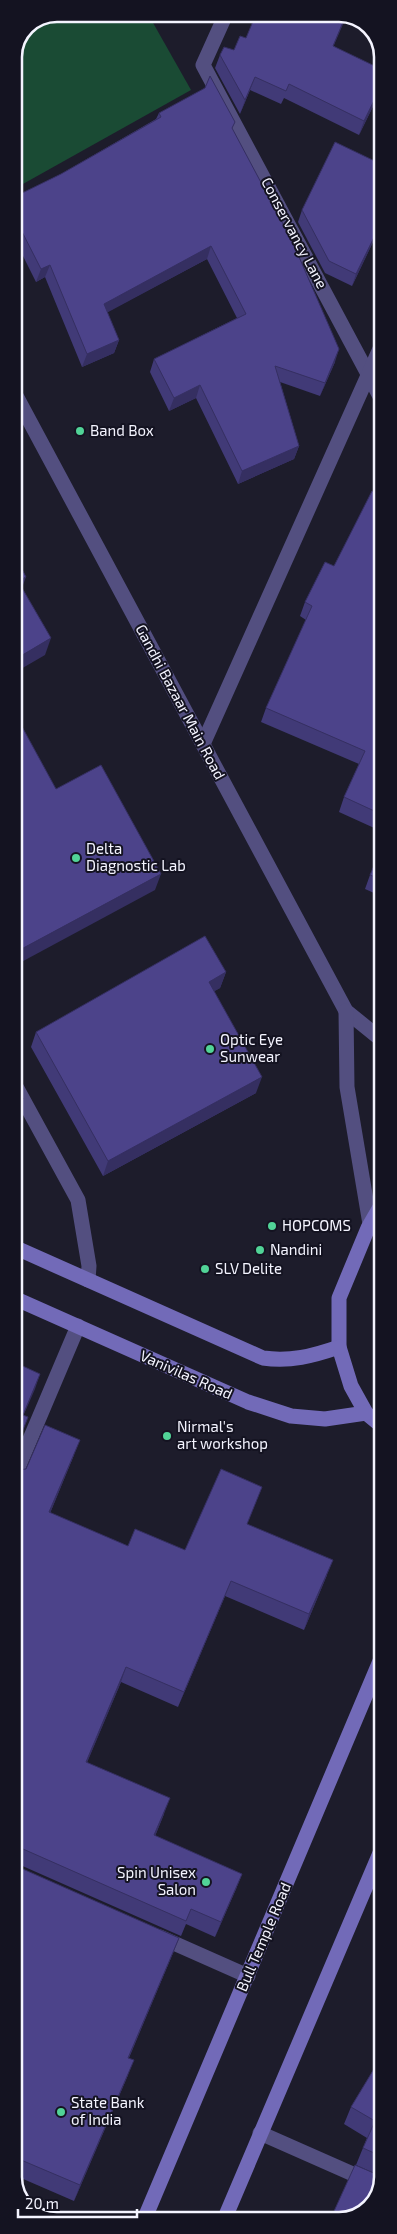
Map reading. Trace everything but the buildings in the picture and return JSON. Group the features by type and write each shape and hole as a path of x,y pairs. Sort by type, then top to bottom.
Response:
{"main road":[{"path":"374,1217 339,1298 339,1348 351,1386 366,1413 374,1420"},
{"path":"23,1251 263,1358 280,1361 298,1359 339,1348"},
{"name":"Vanivilas Road","path":"23,1302 228,1395 291,1416 325,1419 366,1413"},
{"name":"Bull Temple Road","path":"148,2211 374,1675"},
{"path":"228,2211 374,1867"}],"street":[{"name":"Conservancy Lane","path":"222,23 203,65 374,383"},
{"path":"203,744 374,364"},
{"name":"Gandhi Bazaar Main Road","path":"22,407 346,1011"},
{"path":"346,1011 374,1033"},
{"path":"346,1011 347,1087 370,1224"},
{"path":"22,1099 78,1200 89,1266 88,1280"},
{"path":"23,1457 78,1326"},
{"path":"149,1932 248,1976"},
{"path":"260,2133 374,2183"}],"green space":[{"path":"58,22 153,22 191,90 22,184 22,58 28,38 38,28"}],"place":[{"name":"Band Box","path":"80,431"},
{"name":"Delta Diagnostic Lab","path":"76,858"},
{"name":"Optic Eye Sunwear","path":"210,1049"},
{"name":"HOPCOMS","path":"272,1226"},
{"name":"Nandini","path":"260,1250"},
{"name":"SLV Delite","path":"205,1269"},
{"name":"Nirmal's art workshop","path":"167,1436"},
{"name":"Spin Unisex Salon","path":"206,1882"},
{"name":"State Bank of India","path":"61,2112"}]}
